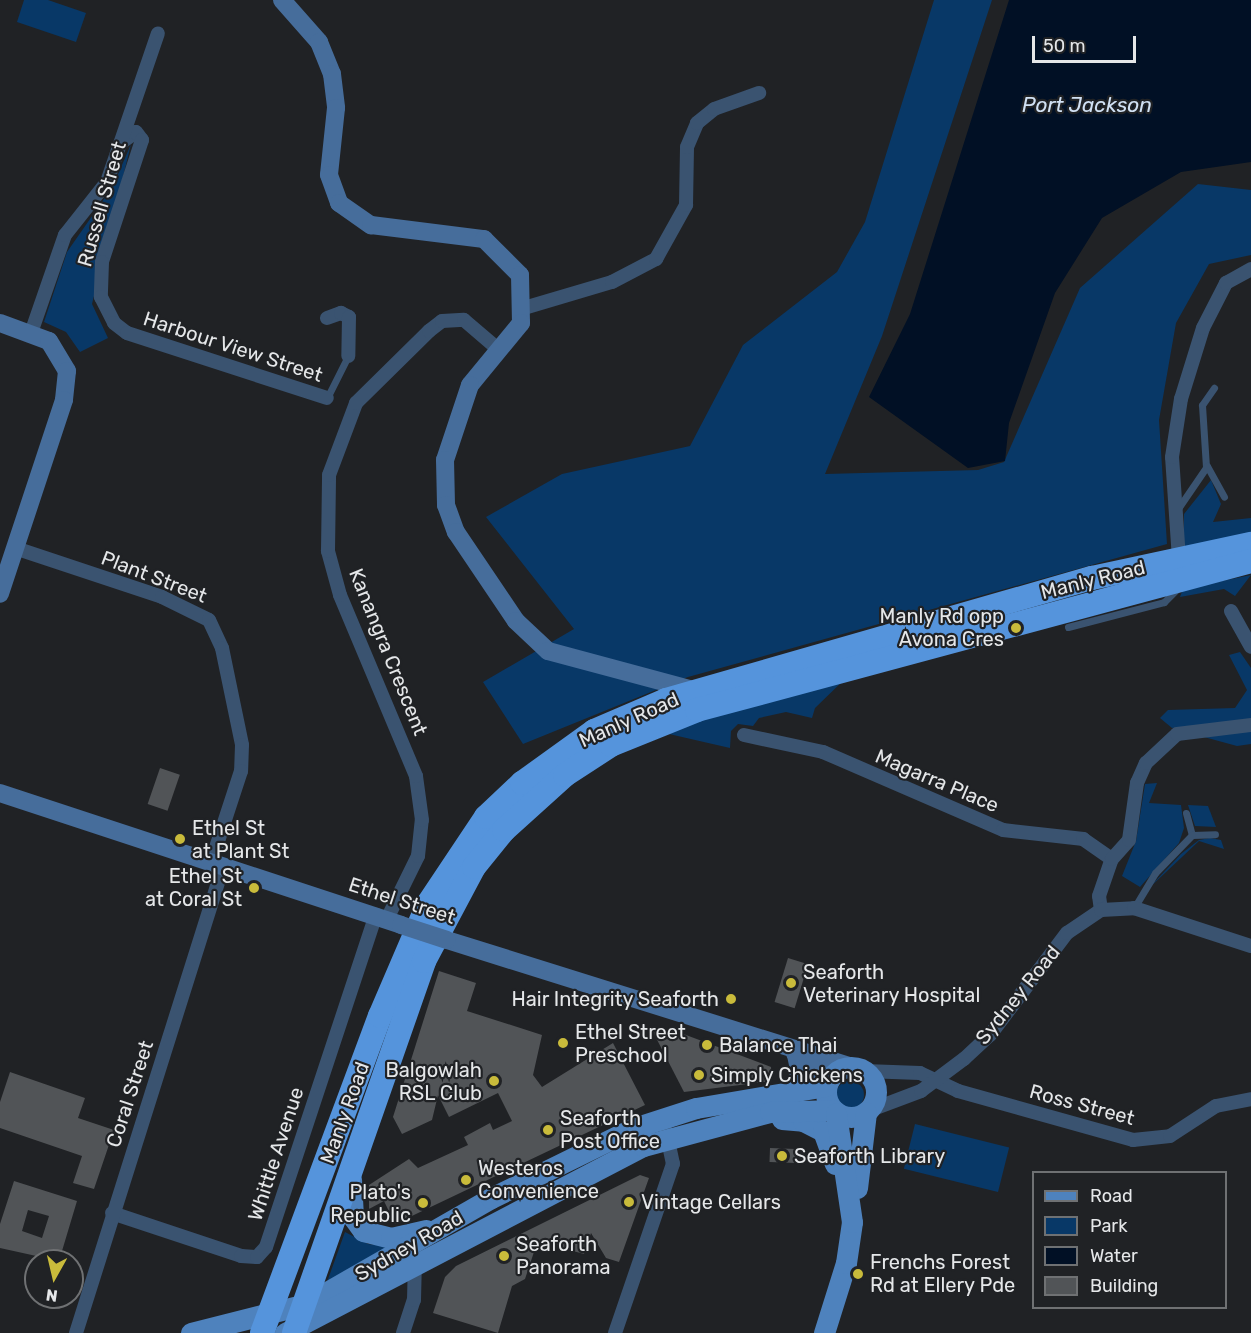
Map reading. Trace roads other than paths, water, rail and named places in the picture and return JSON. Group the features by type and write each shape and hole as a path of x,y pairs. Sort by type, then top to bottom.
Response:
{"highway":[{"name":"Manly Road","path":"281,1329 306,1304 351,1178 412,989 451,907 504,830 565,775 611,745 697,710 1180,568 1251,544"},
{"name":"Manly Road","path":"281,1329 402,960 453,861 522,783 594,731 641,710 699,690 1180,568 1251,561"}],"main road":[{"path":"824,1333 848,1254 850,1197 867,1112 876,1089 859,1069 837,1071 826,1085 834,1111 850,1197"},
{"name":"Sydney Road","path":"191,1333 281,1329 415,1255 444,1226 580,1153 791,1090 826,1085"},
{"name":"Sydney Road","path":"306,1304 561,1185 665,1128 761,1117 806,1108 834,1111"},
{"path":"834,1111 851,1118 867,1112"},
{"path":"761,1117 803,1120 823,1131 840,1182 850,1197"},
{"path":"351,1178 353,1217 369,1235 391,1238 444,1226"}],"street":[{"path":"282,0 319,42 332,74 336,108 329,175 339,203 371,225 484,239 514,263 524,308 520,323 470,385 452,436 443,476 449,518 516,621 543,647 569,659 644,673 699,690"},
{"name":"Russell Street","path":"32,333 65,235 107,182 158,33"},
{"path":"524,308 612,282 656,259 686,205 687,147 697,123 714,109 759,93"},
{"name":"Russell Street","path":"122,142 136,132 142,140 102,262 101,297 114,323 127,333"},
{"path":"1180,568 1173,514 1172,458 1181,399 1203,328 1226,283 1251,269"},
{"path":"327,318 341,313 349,317 348,356"},
{"name":"Kanangra Crescent","path":"388,920 418,856 422,820 416,776 340,595 328,551 329,475 356,403 442,321 464,320 499,350"},
{"path":"0,323 32,333 60,352 68,371 64,400 0,594"},
{"name":"Harbour View Street","path":"127,333 327,398"},
{"name":"Plant Street","path":"15,548 162,597 209,620 222,648 242,745 241,771 217,865"},
{"path":"1231,611 1251,647"},
{"path":"641,710 651,692 644,673"},
{"path":"1251,725 1177,734 1156,753 1137,783 1129,840 1112,859 1099,896 1101,910 1134,908 1251,946"},
{"name":"Magarra Place","path":"744,735 823,752 1003,830 1083,839 1112,859"},
{"name":"Ethel Street","path":"0,793 794,1052 859,1069"},
{"name":"Coral Street","path":"75,1333 217,865"},
{"name":"Sydney Road","path":"867,1112 921,1091 990,1035 1067,933 1101,910"},
{"name":"Whittle Avenue","path":"112,1214 257,1257 266,1247 388,920"},
{"path":"791,1090 800,1074 794,1052"},
{"name":"Ethel Street","path":"794,1052 826,1085"},
{"path":"859,1069 920,1073 934,1079"},
{"name":"Ross Street","path":"934,1079 958,1091 1133,1140 1170,1136 1216,1106 1251,1099"},
{"path":"615,1333 673,1164 665,1128"},
{"path":"404,1333 414,1300 415,1255"}],"lane":[{"path":"327,398 348,356"},
{"path":"1173,514 1191,496 1206,467 1202,405 1214,388"},
{"path":"1206,467 1217,476 1224,497"},
{"path":"1068,627 1164,602 1180,568"},
{"path":"1186,813 1192,835"},
{"path":"1134,908 1155,873 1192,835 1215,834"}],"water":[{"name":"Port Jackson","path":"1009,0 1251,0 1251,162 1181,172 1102,218 1055,293 1009,423 1005,461 968,468 869,397 910,314"}],"place":[{"name":"Manly Rd opp Avona Cres","path":"1016,628"},
{"name":"Ethel St at Plant St","path":"180,839"},
{"name":"Ethel St at Coral St","path":"254,888"},
{"name":"Seaforth Veterinary Hospital","path":"791,983"},
{"name":"Hair Integrity Seaforth","path":"731,999"},
{"name":"Ethel Street Preschool","path":"563,1043"},
{"name":"Balance Thai","path":"707,1045"},
{"name":"Simply Chickens","path":"699,1075"},
{"name":"Balgowlah RSL Club","path":"494,1081"},
{"name":"Seaforth Post Office","path":"548,1130"},
{"name":"Seaforth Library","path":"782,1156"},
{"name":"Westeros Convenience","path":"466,1180"},
{"name":"Vintage Cellars","path":"629,1202"},
{"name":"Plato's Republic","path":"423,1203"},
{"name":"Seaforth Panorama","path":"504,1256"},
{"name":"Frenchs Forest Rd at Ellery Pde","path":"858,1274"}]}
